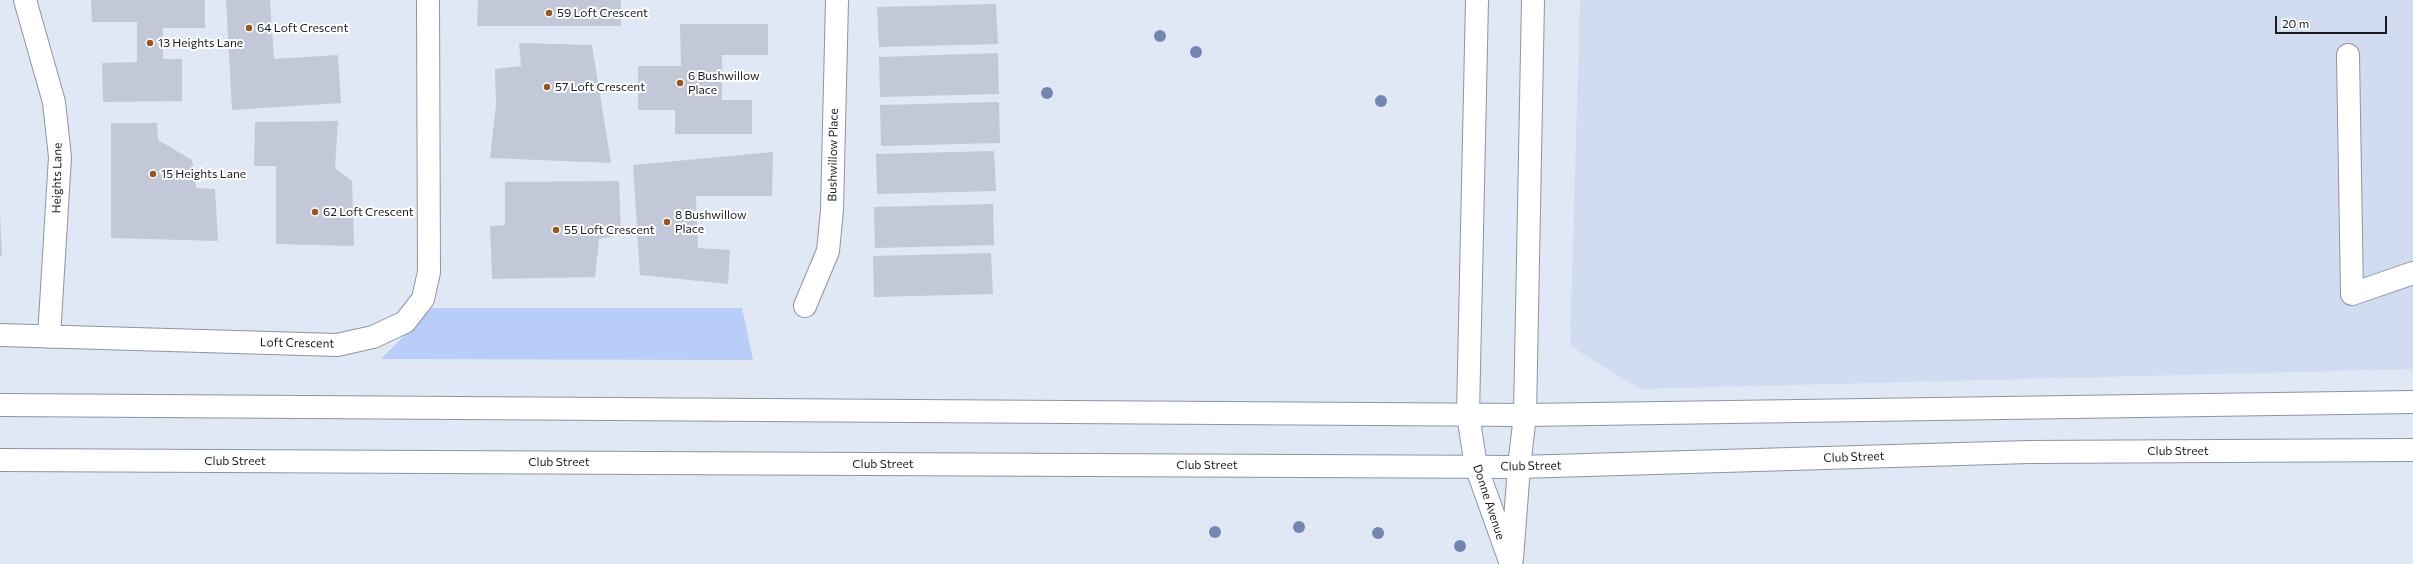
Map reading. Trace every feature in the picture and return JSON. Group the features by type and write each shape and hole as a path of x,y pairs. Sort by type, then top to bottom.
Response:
{"main road":[{"name":"Heights Lane","path":"25,0 54,102 60,157 49,337"},
{"name":"Loft Crescent","path":"0,335 337,345 373,338 405,322 423,299 429,272 428,0"},
{"name":"Bushwillow Place","path":"805,306 828,251 832,210 837,0"},
{"name":"Donne Avenue","path":"1477,0 1468,415 1476,466 1511,564"},
{"name":"Donne Avenue","path":"1511,564 1519,466 1525,415 1533,0"},
{"path":"2348,55 2352,294 2413,273"},
{"path":"0,405 1525,415 2413,402"},
{"name":"Club Street","path":"0,460 1519,466 2029,452 2413,450"}],"shaded area":[{"path":"1580,0 2413,0 2413,369 1640,389 1570,346"},
{"path":"432,308 742,308 753,360 381,359"}],"building":[{"name":"13 Heights Lane","path":"91,0 205,0 205,28 163,28 163,59 182,59 182,101 103,102 102,63 137,62 137,22 92,22"},
{"name":"64 Loft Crescent","path":"226,0 270,0 274,59 338,55 341,103 232,110"},
{"name":"59 Loft Crescent","path":"478,0 621,0 621,26 477,26"},
{"path":"996,4 998,44 879,47 877,7"},
{"name":"6 Bushwillow Place","path":"680,24 768,24 768,55 722,55 722,100 752,100 752,134 675,134 675,110 638,110 638,66 681,66"},
{"name":"57 Loft Crescent","path":"519,43 592,45 611,163 490,158 496,105 495,69 521,66"},
{"path":"998,53 999,94 880,97 879,57"},
{"path":"999,102 1000,143 881,146 880,105"},
{"name":"62 Loft Crescent","path":"338,121 335,168 352,181 354,246 276,244 276,166 254,166 255,122"},
{"name":"15 Heights Lane","path":"111,123 157,123 158,140 192,160 196,188 215,189 218,241 111,238"},
{"path":"994,151 996,191 877,194 876,154"},
{"name":"8 Bushwillow Place","path":"773,152 772,196 696,196 698,248 730,250 728,284 640,275 633,165"},
{"name":"55 Loft Crescent","path":"619,181 621,235 599,239 595,277 492,279 490,226 505,225 505,182"},
{"path":"993,204 994,245 875,248 874,207"},
{"path":"0,212 2,256 0,256"},
{"path":"991,253 993,294 874,297 873,256"}],"place":[{"name":"59 Loft Crescent","path":"549,13"},
{"name":"64 Loft Crescent","path":"249,28"},
{"name":"13 Heights Lane","path":"150,43"},
{"name":"6 Bushwillow Place","path":"680,83"},
{"name":"57 Loft Crescent","path":"547,87"},
{"name":"15 Heights Lane","path":"153,174"},
{"name":"62 Loft Crescent","path":"315,212"},
{"name":"8 Bushwillow Place","path":"667,222"},
{"name":"55 Loft Crescent","path":"556,230"}]}
